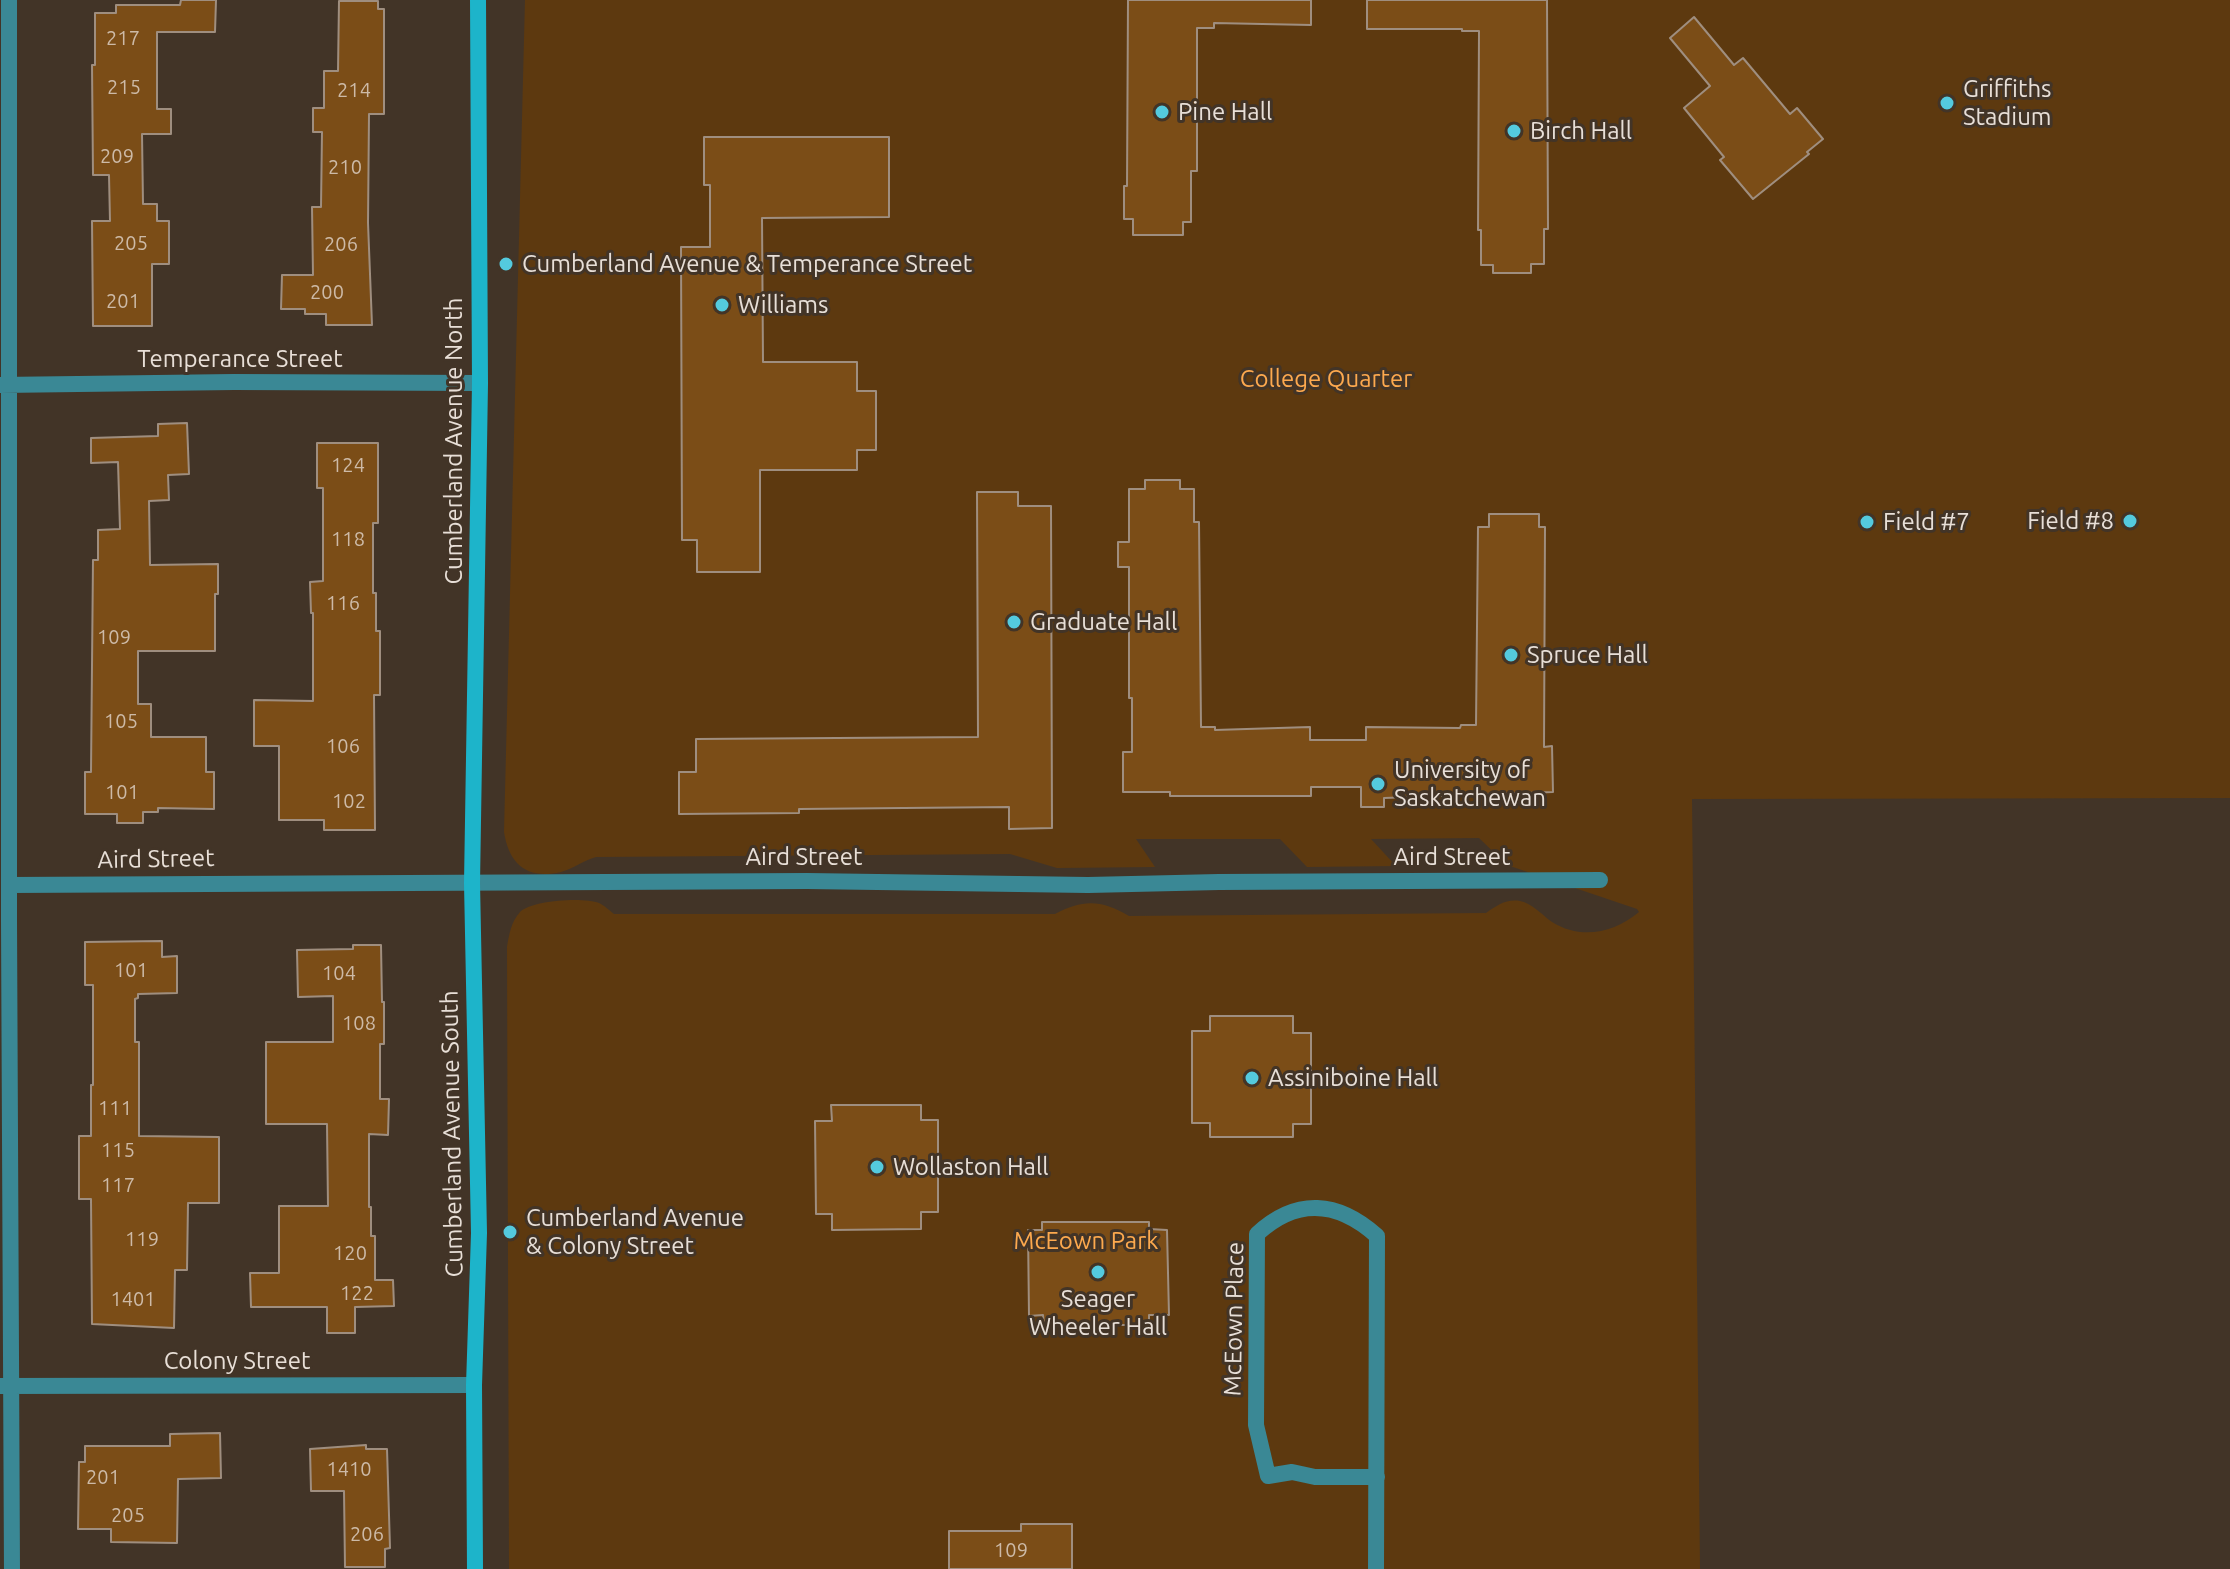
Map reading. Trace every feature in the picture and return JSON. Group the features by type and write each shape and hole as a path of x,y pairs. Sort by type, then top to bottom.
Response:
{"main road":[{"name":"Cumberland Avenue North","path":"472,883 480,383 478,0"},
{"name":"Cumberland Avenue South","path":"472,883 479,1233 474,1385 475,1569"}],"street":[{"path":"9,0 4,385 9,885 5,1386 12,1569"},
{"name":"Temperance Street","path":"4,385 480,383"},
{"name":"Aird Street","path":"9,885 807,881 1088,885 1600,880"},
{"name":"McEown Place","path":"1376,1569 1377,1477 1377,1236 1338,1211 1312,1208 1286,1213 1257,1234 1256,1425 1268,1476 1292,1472 1315,1477 1377,1477"},
{"name":"Colony Street","path":"5,1386 474,1385"}],"green space":[{"name":"University of Saskatchewan","path":"525,0 2230,0 2230,798 1692,799 1700,1569 509,1569 507,947 514,920 526,908 546,902 571,900 599,903 614,914 1055,914 1092,903 1129,916 1486,913 1502,903 1520,901 1563,928 1586,932 1619,925 1639,912 1507,865 1479,838 1371,839 1396,866 1307,867 1280,839 1136,839 1155,867 1057,868 1010,854 596,857 565,871 549,874 538,874 522,867 510,853 504,832"}],"building":[{"path":"181,0 216,0 215,32 157,32 157,109 171,109 171,134 142,134 143,204 157,204 157,221 169,221 169,264 152,264 152,326 93,326 92,221 110,221 109,175 93,175 95,13 116,13 116,5 180,5"},
{"name":"Pine Hall","path":"1128,0 1311,0 1311,25 1214,23 1214,28 1197,28 1197,171 1191,171 1191,222 1183,222 1183,235 1133,235 1133,219 1124,219"},
{"name":"Birch Hall","path":"1367,0 1547,0 1548,229 1544,229 1544,264 1531,264 1531,273 1493,273 1493,265 1481,265 1481,230 1478,230 1479,31 1367,29"},
{"path":"339,1 378,1 378,9 384,9 384,114 369,114 368,223 372,325 326,325 326,314 305,314 305,309 281,309 282,275 313,275 312,207 321,207 322,132 313,132 313,108 324,108 324,71 338,71"},
{"path":"1694,17 1734,65 1743,58 1790,114 1797,108 1823,139 1753,199 1720,160 1724,157 1684,108 1710,86 1670,38"},
{"name":"Williams","path":"704,137 889,137 889,217 762,218 763,362 857,362 857,391 876,391 876,450 857,450 857,470 760,470 760,572 697,572 697,540 682,540 681,247 710,247 710,185 704,185"},
{"path":"187,423 189,474 168,475 169,500 149,501 150,565 218,564 215,651 138,651 138,704 151,704 151,737 206,737 206,772 214,772 214,809 158,808 158,812 143,812 143,823 117,823 117,814 85,814 85,772 91,772 93,560 98,560 98,530 120,529 118,462 91,463 91,438 158,436 158,424"},
{"path":"317,443 378,443 378,523 373,523 373,593 376,593 376,631 380,631 380,695 374,695 375,830 324,830 324,820 279,820 279,746 254,746 254,700 313,701 310,582 323,581 323,488 317,488"},
{"path":"1145,480 1180,480 1180,489 1194,489 1194,522 1199,522 1201,727 1215,727 1215,730 1310,727 1310,740 1366,740 1366,727 1460,728 1461,725 1476,725 1478,527 1489,527 1489,514 1539,514 1539,527 1545,527 1544,747 1552,746 1553,792 1384,798 1384,807 1361,807 1361,787 1311,787 1311,796 1170,796 1170,792 1123,792 1123,752 1132,752 1132,698 1129,698 1129,567 1118,567 1118,542 1129,542 1129,489 1145,489"},
{"name":"Graduate Hall","path":"977,492 1018,492 1018,506 1051,506 1052,828 1009,829 1009,807 799,809 799,813 679,814 679,772 696,772 696,739 978,737"},
{"path":"162,941 162,957 177,956 177,993 138,994 135,999 135,1042 139,1042 139,1136 219,1137 219,1203 188,1203 187,1270 175,1270 174,1328 92,1324 91,1199 79,1199 79,1136 91,1136 93,1085 93,985 85,985 85,942"},
{"path":"353,945 381,945 384,1044 380,1044 380,1099 389,1099 388,1135 369,1134 369,1207 371,1236 375,1236 375,1280 393,1280 394,1306 355,1307 355,1333 327,1333 327,1307 251,1307 250,1273 279,1273 279,1206 328,1206 327,1124 266,1124 266,1042 333,1042 333,996 298,997 297,950 353,949"},
{"name":"Assiniboine Hall","path":"1210,1016 1293,1016 1293,1033 1311,1033 1311,1124 1293,1124 1293,1137 1210,1137 1210,1123 1192,1123 1192,1031 1210,1031"},
{"name":"Wollaston Hall","path":"831,1105 921,1105 921,1120 938,1120 938,1212 921,1212 921,1229 832,1230 832,1214 816,1214 815,1121 832,1121"},
{"name":"Seager Wheeler Hall","path":"1042,1222 1149,1222 1149,1229 1167,1230 1169,1315 1149,1315 1149,1325 1044,1325 1043,1315 1029,1316 1028,1230 1042,1230"},
{"path":"220,1433 221,1478 178,1479 177,1543 111,1542 111,1529 78,1529 79,1462 85,1462 85,1446 170,1446 170,1434"},
{"path":"366,1445 366,1449 387,1449 390,1548 385,1549 385,1567 345,1567 344,1491 311,1491 310,1449"},
{"path":"1021,1524 1072,1524 1072,1569 949,1569 949,1531 1021,1531"}],"place":[{"name":"Griffiths Stadium","path":"1947,103"},
{"name":"Pine Hall","path":"1162,112"},
{"name":"Birch Hall","path":"1514,131"},
{"name":"Cumberland Avenue & Temperance Street","path":"506,264"},
{"name":"Williams","path":"722,305"},
{"name":"Field #8","path":"2130,521"},
{"name":"Field #7","path":"1867,522"},
{"name":"Graduate Hall","path":"1014,622"},
{"name":"Spruce Hall","path":"1511,655"},
{"name":"University of Saskatchewan","path":"1378,784"},
{"name":"Assiniboine Hall","path":"1252,1078"},
{"name":"Wollaston Hall","path":"877,1167"},
{"name":"Cumberland Avenue & Colony Street","path":"510,1232"},
{"name":"Seager Wheeler Hall","path":"1098,1272"}],"park label":[{"name":"College Quarter","path":"1326,379"},
{"name":"McEown Park","path":"1086,1241"}]}
